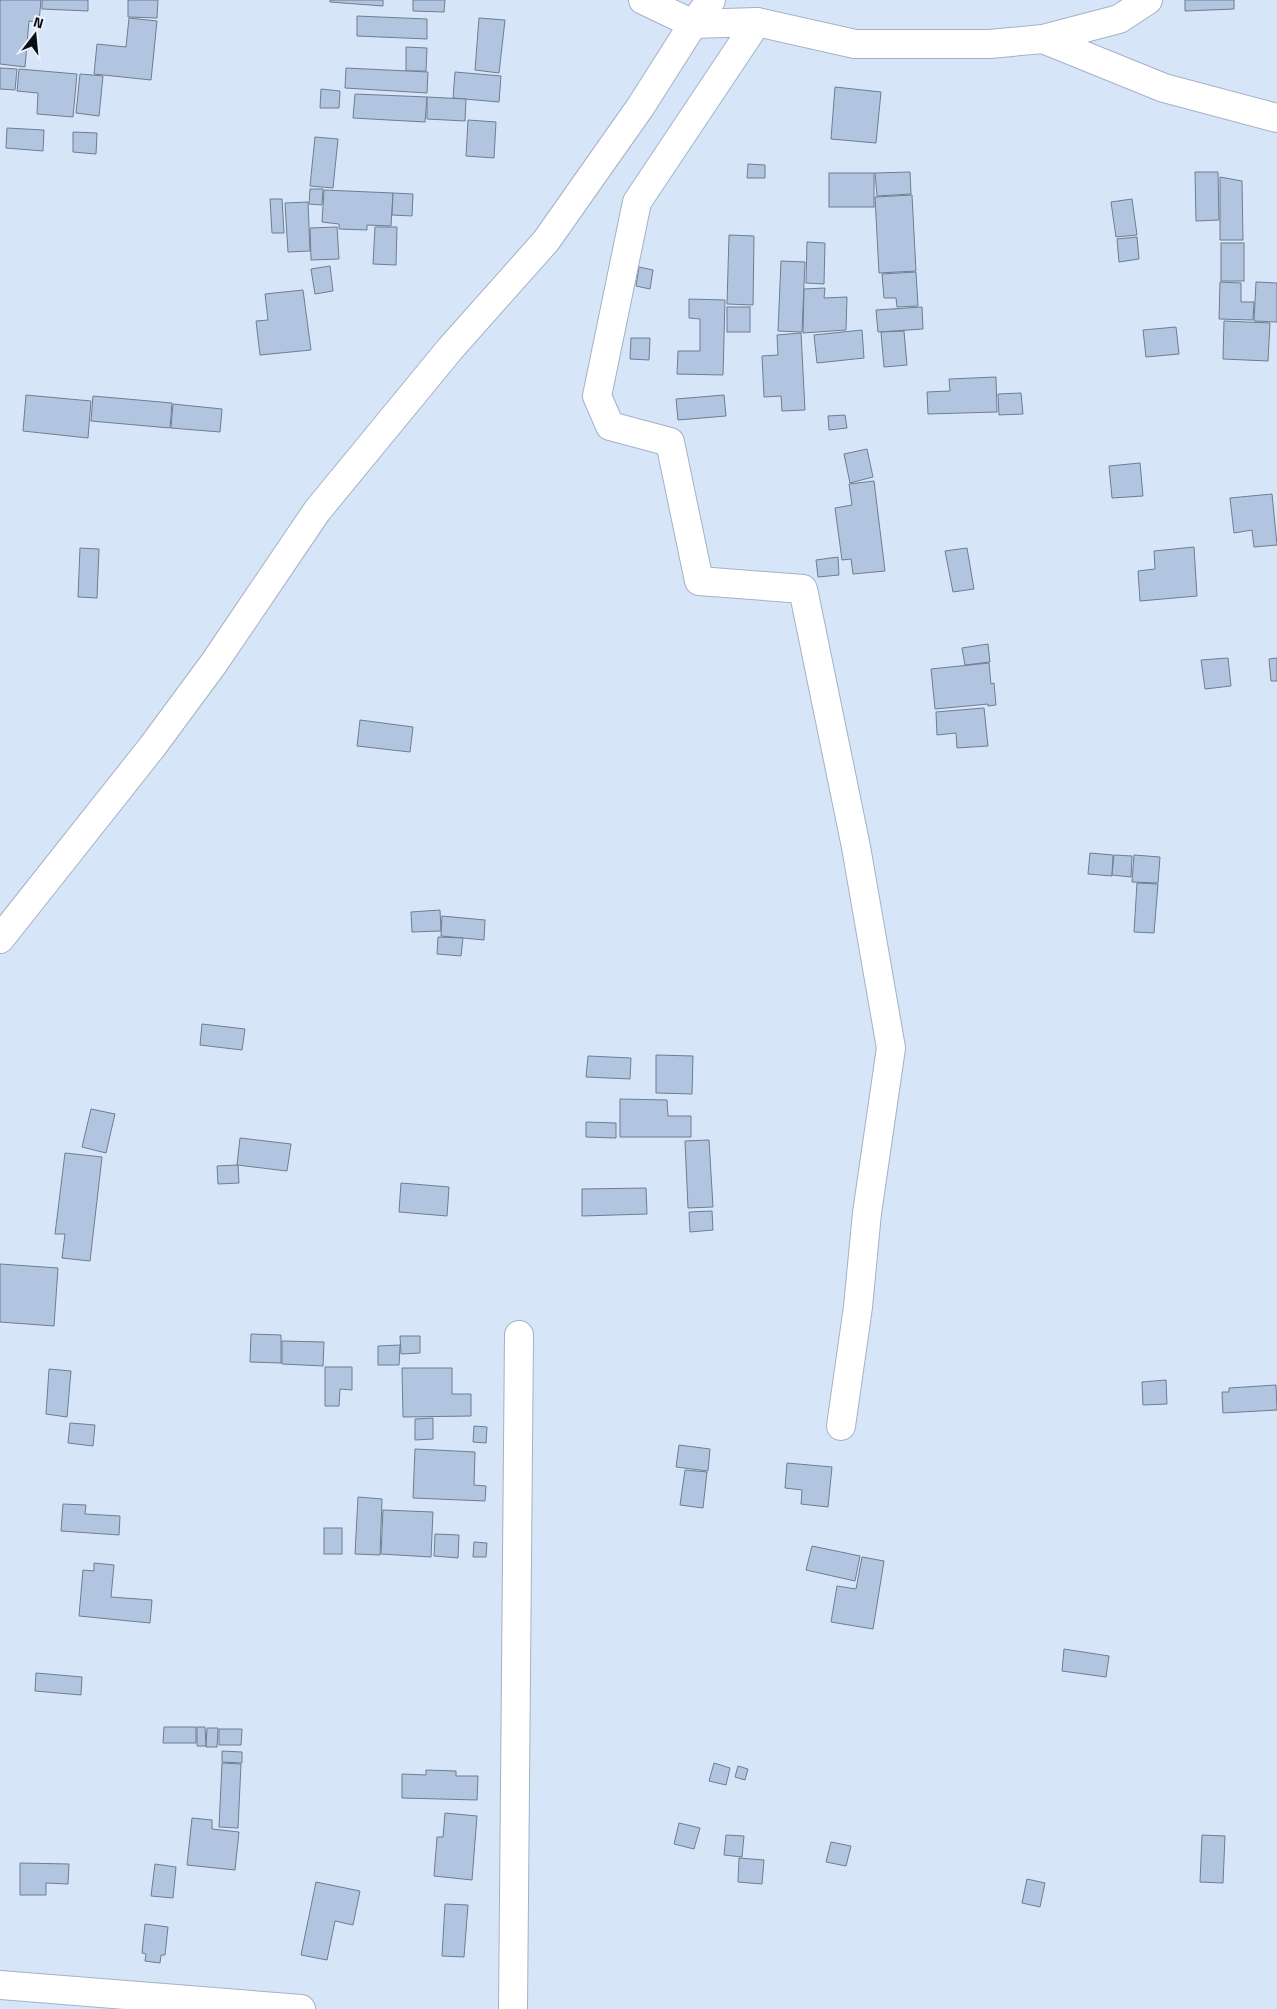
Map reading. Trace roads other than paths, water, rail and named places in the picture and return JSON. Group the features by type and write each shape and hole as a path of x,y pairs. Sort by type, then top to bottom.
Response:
{"street":[{"path":"643,0 693,24 757,22 855,44 990,44 1043,39 1119,20 1148,0"},
{"path":"0,939 152,747 214,663 317,511 450,349 546,241 641,106 693,24 711,0"},
{"path":"757,22 637,202 597,396 610,426 670,442 699,581 803,589 856,847 891,1048 867,1213 858,1307 841,1426"},
{"path":"1043,39 1164,88 1277,118"},
{"path":"513,2009 519,1335"},
{"path":"0,1985 301,2009"}]}
